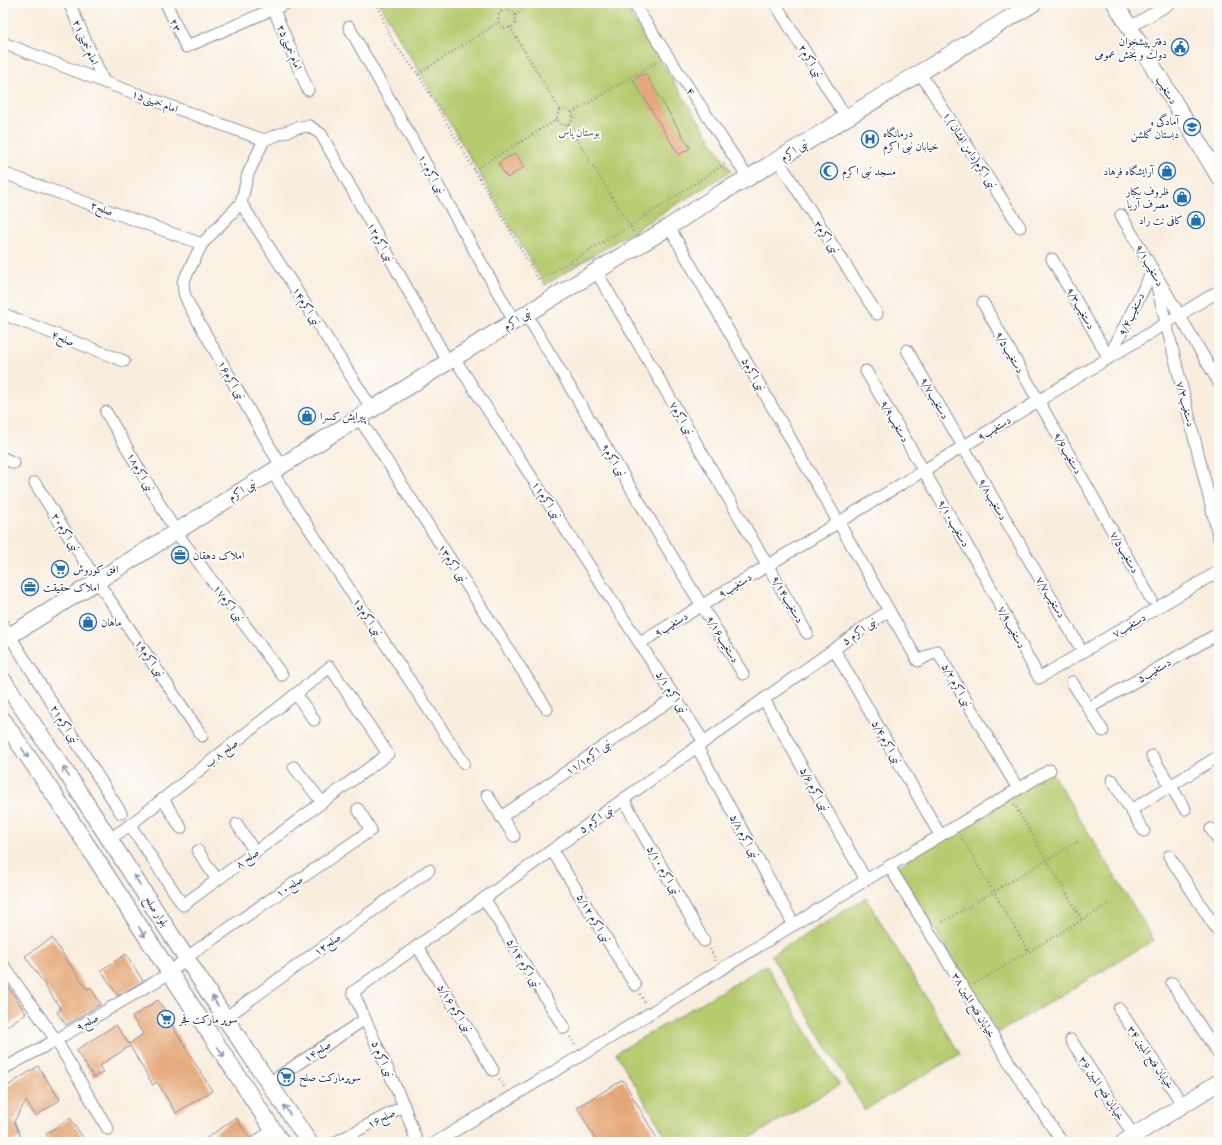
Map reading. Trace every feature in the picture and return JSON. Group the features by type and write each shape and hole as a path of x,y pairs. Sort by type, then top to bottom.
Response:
{"street":[{"name":"امام خمینی۲۱","path":"69,3 104,82"},
{"name":"۲۳","path":"166,3 186,47 272,6"},
{"path":"272,6 287,3"},
{"name":"۴","path":"633,3 748,178"},
{"name":"نبی اکرم۲","path":"776,3 846,118"},
{"name":"نبی اکرم","path":"5,634 97,581 720,194 1034,3"},
{"name":"دستغیب","path":"1115,3 1219,177"},
{"path":"1130,27 1171,3"},
{"name":"امام خمینی۲۵","path":"272,6 308,90"},
{"name":"نبی اکرم۱۰","path":"349,27 520,318"},
{"name":"۱۵امام خمینی","path":"3,43 104,82 264,140"},
{"name":"۱ نبی اکرم(دامن افشان )","path":"920,73 1020,227"},
{"name":"نبی اکرم۱۲","path":"264,140 296,128 309,126 321,134 451,360"},
{"path":"202,244 241,203 248,174 264,140"},
{"name":"نبی اکرم۳","path":"778,160 877,314"},
{"name":"صلح۲","path":"3,173 202,244"},
{"name":"نبی اکرم۱۴","path":"241,203 372,409"},
{"name":"دستغیب۹/۱","path":"1121,216 1219,383"},
{"name":"نبی اکرم۵","path":"669,227 839,522"},
{"name":"نبی اکرم۱۶","path":"202,244 183,282 184,293 190,307 277,469"},
{"name":"دستغیب۹/۳","path":"1052,259 1109,358"},
{"name":"دستغیب۹/۴","path":"1109,358 1153,270"},
{"name":"دستغیب۷/۳","path":"1153,270 1219,538"},
{"name":"نبی اکرم۷","path":"596,271 768,565"},
{"name":"دستغیب۹","path":"768,565 1219,291"},
{"name":"۹/۵دستغیب","path":"982,303 1038,401"},
{"name":"صلح۴","path":"3,314 124,361"},
{"name":"نبی اکرم۹","path":"520,318 702,605"},
{"name":"دستغیب۹/۷","path":"907,350 963,446"},
{"name":"نبی اکرم۱۱","path":"451,360 640,643"},
{"name":"دستغیب۹/۹","path":"866,371 924,470"},
{"name":"دستغیب۹/۶","path":"1038,401 1098,506"},
{"name":"نبی اکرم۱۸","path":"106,412 176,532"},
{"name":"نبی اکرم۱۳","path":"359,418 547,709"},
{"name":"دستغیب۹/۸","path":"963,446 1023,551"},
{"path":"3,458 14,463"},
{"name":"نبی اکرم۱۵","path":"277,469 464,762"},
{"name":"دستغیب۹/۱۰","path":"924,470 984,575"},
{"name":"نبی اکرم۲۰","path":"35,483 97,581"},
{"name":"دستغیب۷/۵","path":"1098,506 1151,599"},
{"path":"839,522 889,610"},
{"name":"نبی اکرم۱۷","path":"176,532 282,675"},
{"name":"دستغیب۷/۷","path":"1023,551 1078,644"},
{"name":"۹دستغیب","path":"702,605 768,565"},
{"name":"دستغیب۹/۱۴","path":"768,565 807,633"},
{"name":"دستغیب۷","path":"1039,678 1219,571"},
{"name":"دستغیب۷/۹","path":"984,575 1039,678"},
{"name":"نبی اکرم۱۹","path":"97,581 202,736"},
{"name":"دستغیب۹","path":"640,643 702,605"},
{"name":"دستغیب۹/۱۶","path":"702,605 743,674"},
{"name":"نبی اکرم ۵","path":"418,1142 404,1106 353,992 889,610"},
{"name":"نبی اکرم ۵/۲","path":"889,610 918,661 937,651 1013,792"},
{"name":"دستغیب۵","path":"1089,708 1219,633"},
{"name":"نبی اکرم۲۱","path":"5,634 121,813"},
{"name":"نبی اکرم ۵/۱","path":"640,643 675,697 700,744"},
{"name":"نبی اکرم ۵/۴","path":"834,649 940,835"},
{"name":"صلح ۸ ب","path":"110,839 130,825 330,667 388,754"},
{"name":"بلوار صلح","path":"3,680 110,839 269,1084 309,1142"},
{"path":"1072,682 1103,731"},
{"path":"296,694 314,720"},
{"name":"نبی اکرم۱۱/۱","path":"501,817 675,697"},
{"name":"نبی اکرم ۵/۶","path":"764,699 866,880"},
{"path":"3,720 57,799 277,1136 256,1142"},
{"name":"نبی اکرم ۵/۸","path":"700,744 794,925"},
{"name":"۸ صلح","path":"130,825 183,905 388,754"},
{"path":"1152,756 1186,809"},
{"path":"1131,810 1219,756"},
{"path":"294,767 322,802"},
{"path":"436,1142 651,1013 940,835 1050,770"},
{"path":"1112,780 1144,831"},
{"path":"487,795 514,836"},
{"path":"163,799 181,828"},
{"name":"نبی اکرم ۵/۱۰","path":"623,799 704,941"},
{"name":"صلح۱۰","path":"187,957 371,830 358,809"},
{"path":"237,824 255,852"},
{"path":"1211,829 1219,841"},
{"name":"نبی اکرم ۵/۱۲","path":"552,850 635,985"},
{"path":"198,851 217,880"},
{"path":"1168,856 1219,933"},
{"name":"خیابان فتح المبین ۳۸","path":"889,866 1012,1067 1062,1142"},
{"name":"صلح۱۲","path":"226,1018 429,870"},
{"name":"نبی اکرم ۵/۱۴","path":"484,898 564,1028"},
{"name":"نبی اکرم ۵/۱۶","path":"417,946 493,1070"},
{"name":"صلح۹","path":"3,1069 170,974 187,957"},
{"path":"3,965 56,1040 108,1129"},
{"path":"1172,983 1219,1055"},
{"name":"خیابان فتح المبین ۳۴","path":"1119,1009 1183,1105"},
{"name":"صلح۱۴","path":"269,1084 365,1019"},
{"name":"خیابان فتح المبین ۳۶","path":"1071,1040 1129,1140"},
{"path":"1129,1140 1219,1082"},
{"name":"صلح۱۶","path":"336,1142 404,1106"}],"path":[{"path":"376,3 393,42 418,74 539,280 630,226 734,157"},
{"path":"496,3 502,12"},
{"path":"515,15 534,3"},
{"path":"510,10 515,15 515,24 510,27 502,26 499,22 498,16 502,12 510,10"},
{"path":"418,74 499,22"},
{"path":"510,27 560,110"},
{"path":"572,112 667,55"},
{"path":"568,125 560,124 556,117 560,110 568,109 572,112"},
{"path":"568,125 572,121 572,112"},
{"path":"474,170 558,119"},
{"path":"568,125 641,244"},
{"path":"1013,792 1048,860 1082,920"},
{"path":"955,826 1028,952"},
{"path":"944,922 1080,840"},
{"path":"965,990 1109,904"},
{"path":"704,941 722,969"},
{"path":"635,985 651,1013"},
{"path":"564,1028 582,1055"},
{"path":"493,1070 511,1098"}],"green space":[{"name":"بوستان یاس","path":"379,3 623,3 731,171 545,285"},
{"path":"1049,768 1154,940 998,1033 897,867"},
{"path":"866,898 960,1054 865,1110 771,955"},
{"path":"766,965 839,1085 743,1142 669,1142 616,1053"}],"building":[{"path":"645,73 690,148 679,155 633,80"},
{"path":"516,153 524,167 507,178 498,163"},
{"path":"52,938 87,989 90,987 101,1004 66,1025 57,1012 61,1009 25,956"},
{"path":"126,954 143,981 118,996 101,970"},
{"path":"3,979 26,1013 3,1029"},
{"path":"158,1000 212,1091 176,1113 157,1082 153,1085 130,1046 99,1066 103,1072 94,1078 76,1050 116,1025 129,1044 143,1034 132,1017"},
{"path":"38,1066 60,1100 36,1116 26,1101 14,1121 21,1137 12,1142 3,1142 3,1089"},
{"path":"623,1080 659,1142 597,1142 577,1107"},
{"path":"70,1118 86,1142 51,1142 46,1134"},
{"path":"236,1118 250,1139 249,1142 201,1142"}],"place":[{"name":"دفتر پیشخوان دولت و بخش عمومی","path":"1180,47"},
{"name":"آمادگی و دبستان گلشن","path":"1192,127"},
{"name":"درمانگاه خیابان نبی اکرم","path":"870,139"},
{"name":"مسجد نبی اکرم","path":"829,171"},
{"name":"آرایشگاه فرهاد","path":"1167,171"},
{"name":"ظروف یکبار مصرف آریا","path":"1182,197"},
{"name":"کافی نت راد","path":"1196,220"},
{"name":"پیرایش کسرا","path":"307,416"},
{"name":"املاک دهقان","path":"180,555"},
{"name":"افق کوروش","path":"60,569"},
{"name":"املاک حقیقت","path":"30,587"},
{"name":"ماهان","path":"88,622"},
{"name":"سوپر مارکت فجر","path":"166,1019"},
{"name":"سوپرمارکت صلح","path":"286,1077"}]}
